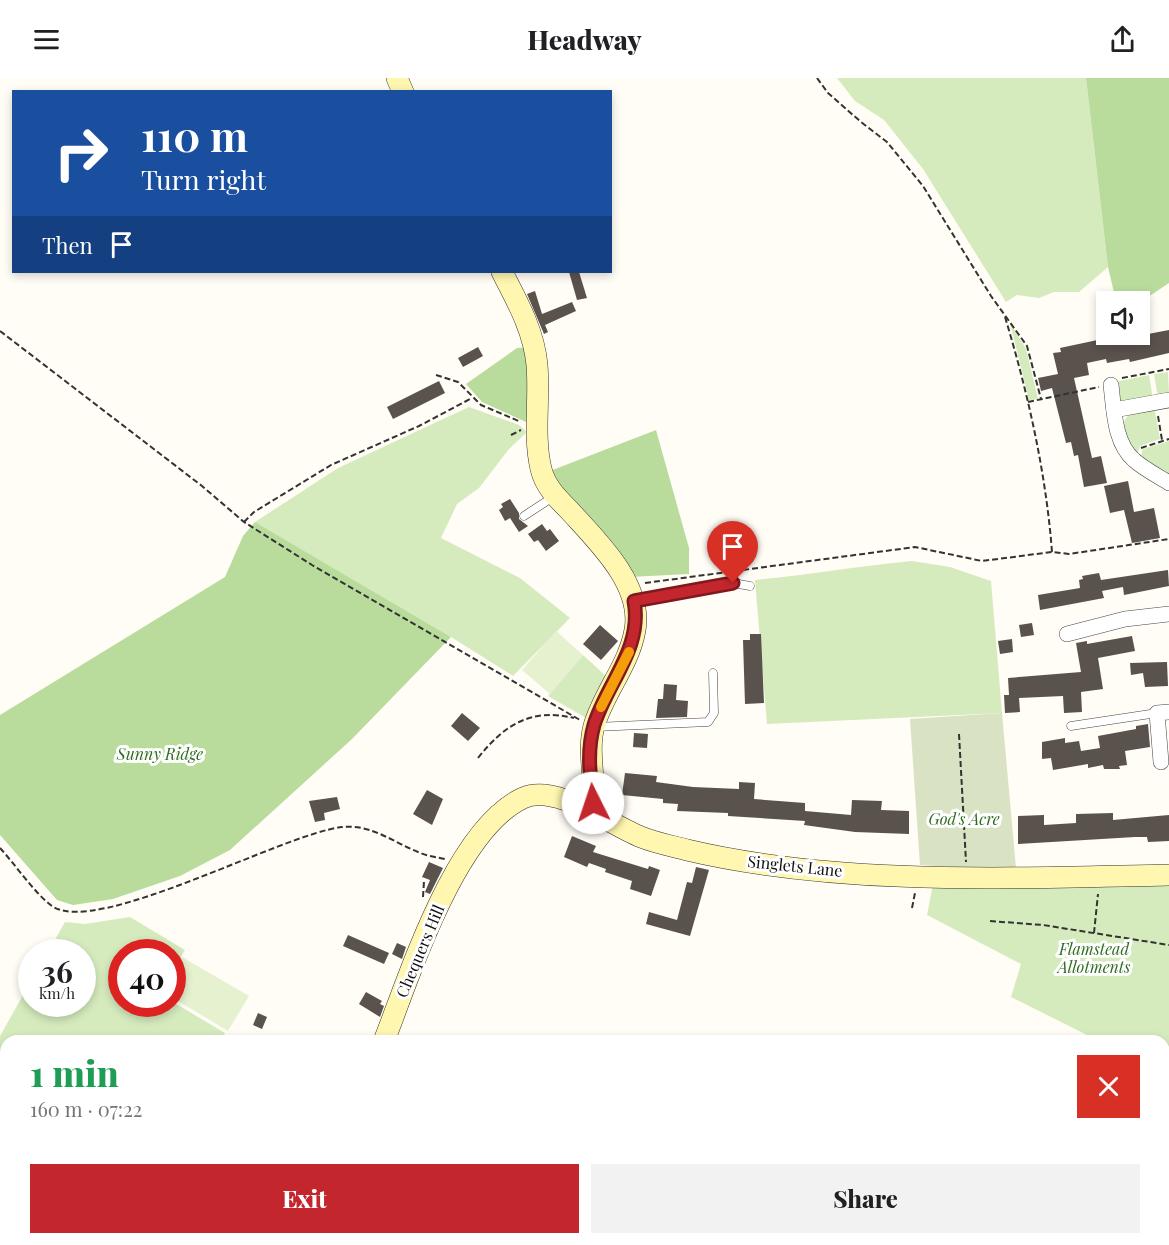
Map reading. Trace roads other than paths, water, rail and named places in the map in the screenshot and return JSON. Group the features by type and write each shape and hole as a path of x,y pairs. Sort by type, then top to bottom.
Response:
{"street":[{"path":"503,273 520,306 532,340 537,364 537,429 541,471 546,485 607,553 629,592 635,627 632,645 602,704 585,723 594,797 590,811"},
{"path":"1108,382 1120,440 1129,455 1140,465 1169,483"},
{"path":"1114,410 1162,402"},
{"path":"1066,634 1125,619 1169,614"},
{"path":"1161,762 1163,712"},
{"name":"Singlets Lane","path":"462,864 482,835 503,811 529,796 551,796 660,843 736,860 794,868 956,877 1169,875"},
{"name":"Chequers Hill","path":"386,1035 421,944 462,864"}],"lane":[{"path":"524,516 556,496"},
{"path":"629,592 733,583 750,586"},
{"path":"585,723 640,727 708,722 714,713 713,673"},
{"path":"1071,726 1163,712"}],"park label":[{"name":"Sunny Ridge","path":"160,754"},
{"name":"God's Acre","path":"964,819"},
{"name":"Flamstead Allotments","path":"1094,958"}]}
